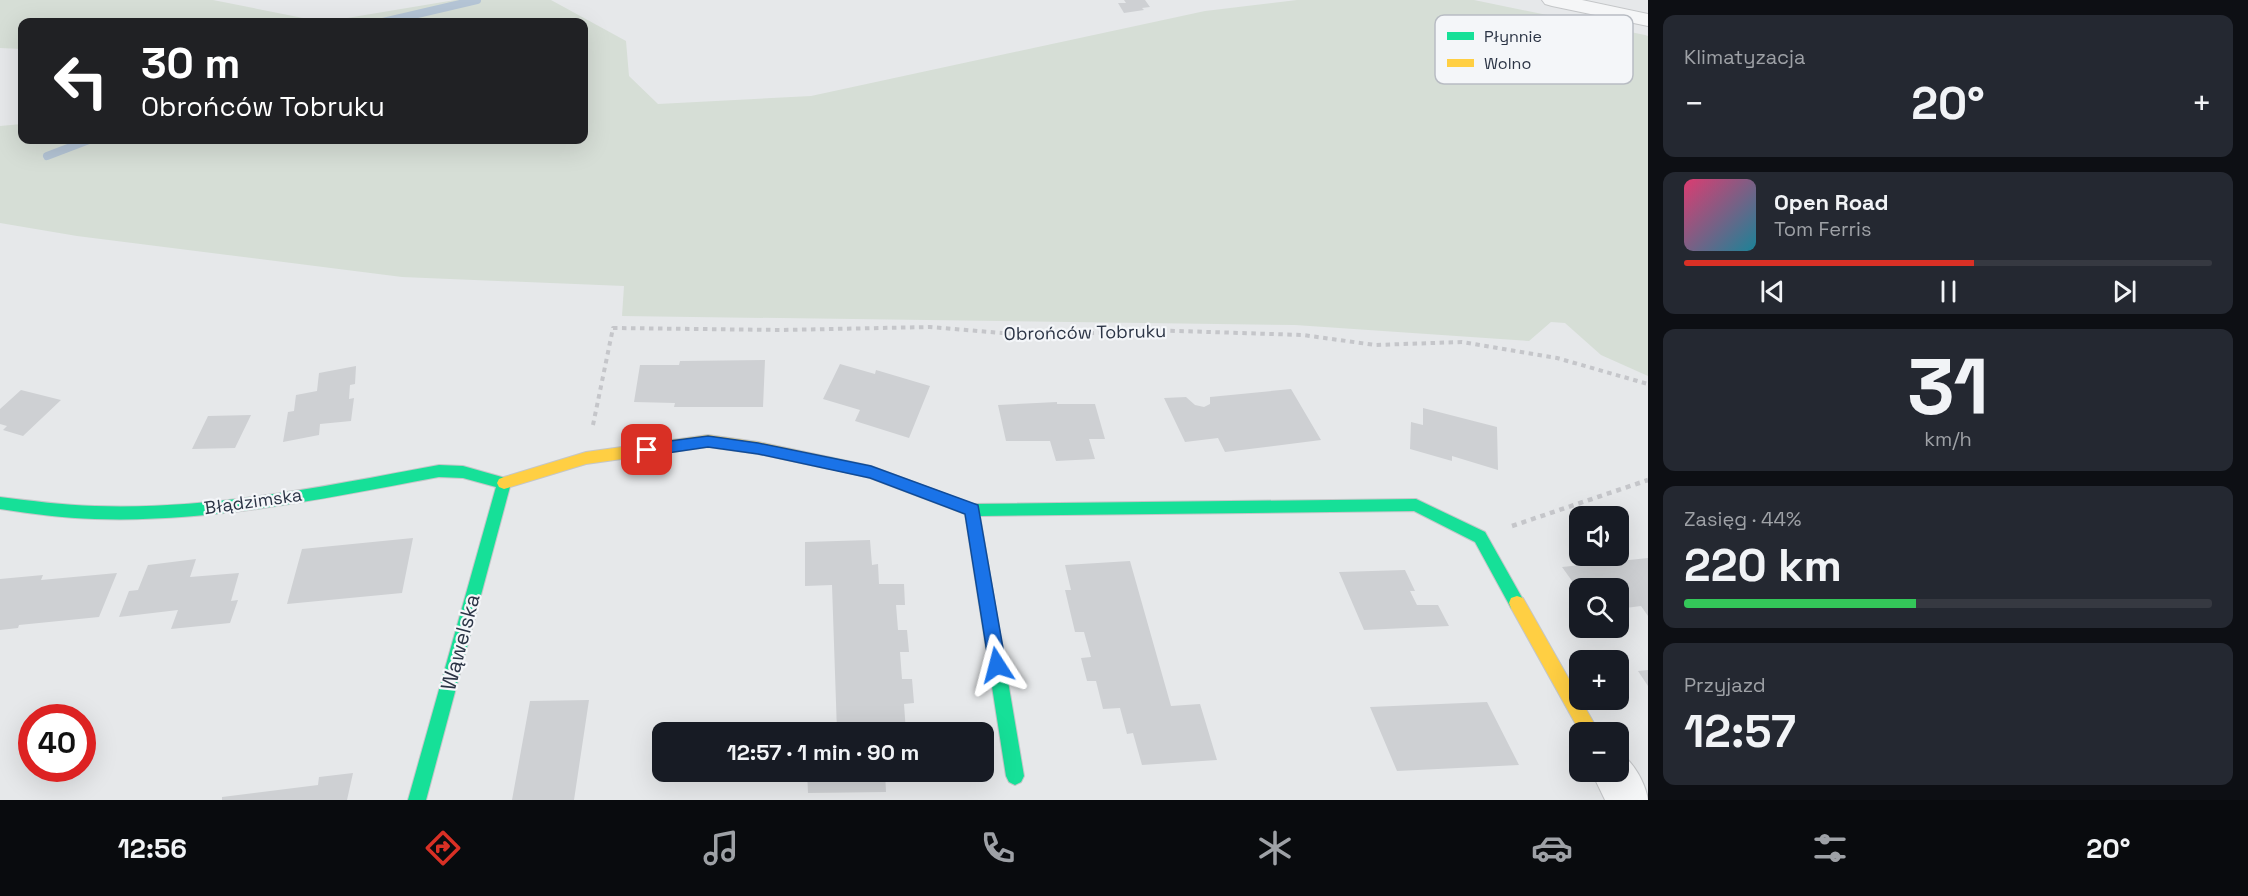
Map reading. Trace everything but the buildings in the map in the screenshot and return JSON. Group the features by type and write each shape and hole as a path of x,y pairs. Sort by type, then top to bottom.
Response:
{"street":[{"path":"1552,0 1624,15"},
{"path":"1633,17 1648,20"},
{"path":"504,483 586,458 708,441 758,448 871,472 972,510 1416,505 1480,537 1584,722"},
{"name":"Błądzimska","path":"0,503 61,512 157,512 227,507 439,471 463,472 504,483"},
{"name":"Wąwelska","path":"417,800 504,483"},
{"path":"972,510 1015,776"},
{"path":"1618,782 1628,800"}],"path":[{"name":"Obrońców Tobruku","path":"586,458 613,328 781,330 930,327 1038,336 1147,330 1303,335 1374,345 1462,342 1557,358 1648,384"},
{"path":"1480,537 1648,480"}],"shaded area":[{"path":"0,0 213,0 303,18 18,18 18,49 0,48"},
{"path":"455,0 551,0 584,18 347,18"},
{"path":"1297,0 1474,0 1547,15 1435,15 1435,84 1633,84 1633,33 1648,36 1648,376 1601,355 1565,323 1551,322 1529,341 1295,325 622,316 624,286 402,277 77,236 0,223 0,126 18,124 18,144 588,144 588,20 626,41 629,76 658,104 811,96 1205,11"}],"waterway":[{"path":"400,18 477,0"},
{"path":"47,156 78,144"}],"traffic: fast":[{"path":"829,463 871,472 972,510 1416,505 1480,537 1517,603"},
{"path":"0,503 81,512 151,513 275,500 439,471 463,472 504,483"},
{"path":"417,800 504,483"},
{"path":"972,510 1015,776"}],"traffic: slow":[{"path":"504,483 586,458 708,441 758,448 829,463"},
{"path":"1517,603 1584,722"}],"route":[{"path":"647,450 708,441 758,448 871,472 972,510 997,665"}]}
